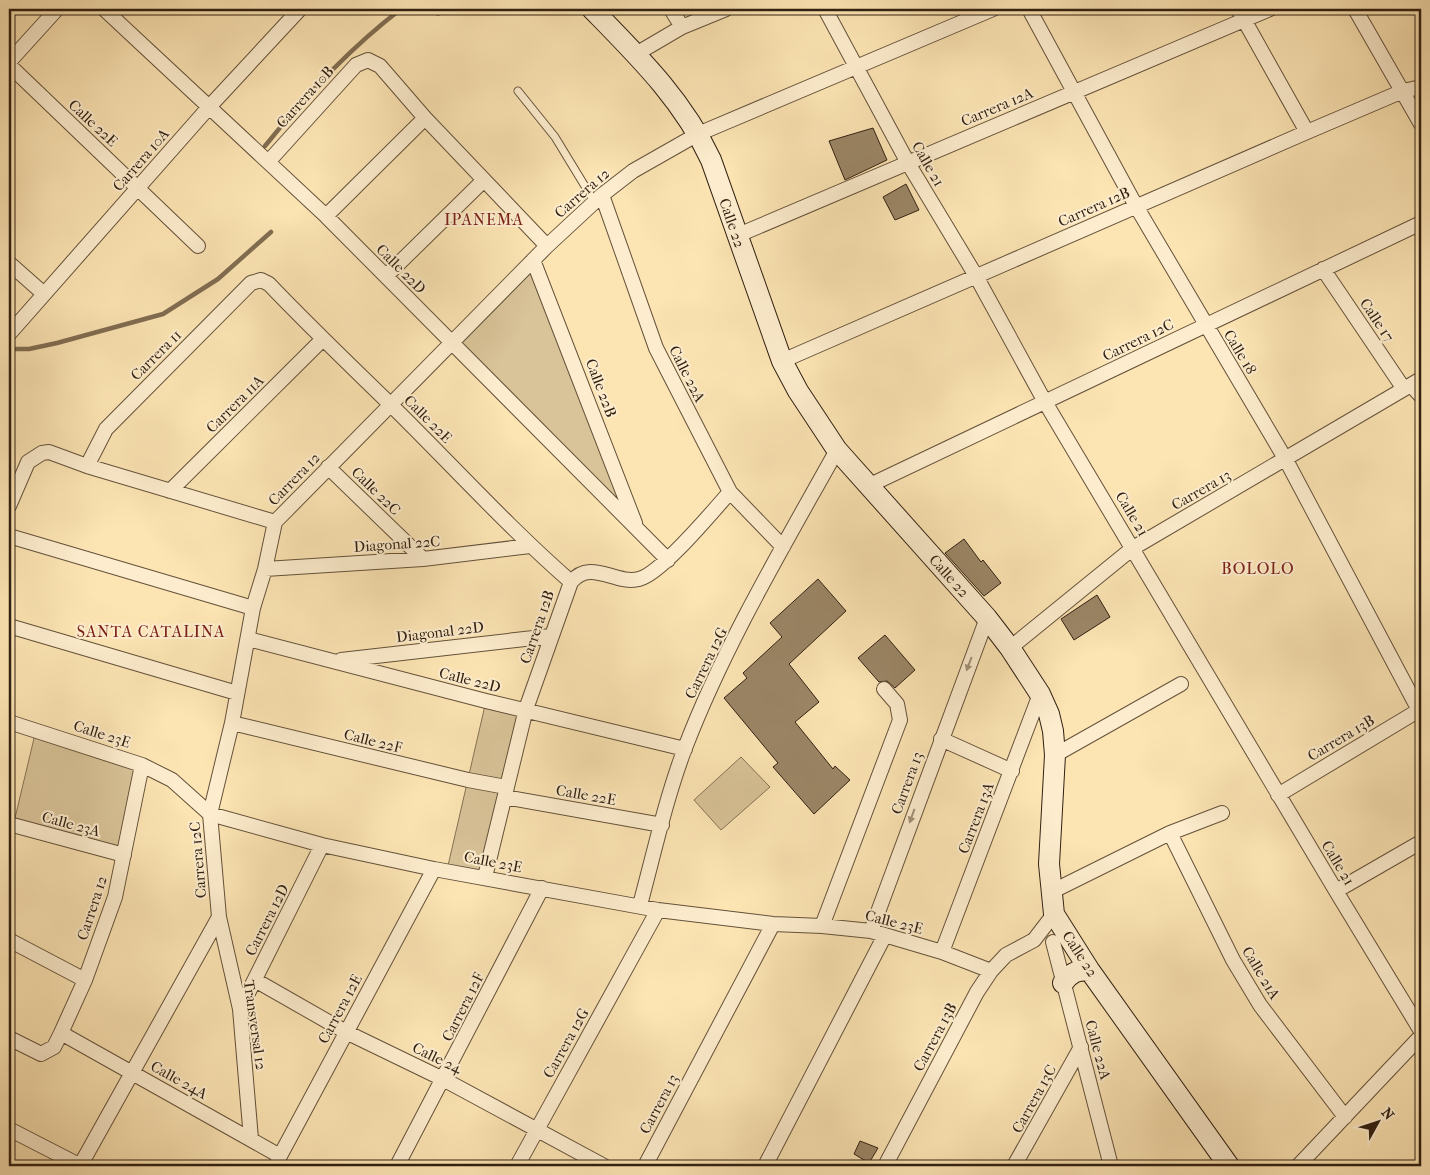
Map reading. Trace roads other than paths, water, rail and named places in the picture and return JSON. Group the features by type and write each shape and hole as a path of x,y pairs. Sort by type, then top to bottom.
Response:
{"street":[{"path":"9,63 57,9"},
{"name":"Calle 22D","path":"104,9 326,216 668,560"},
{"name":"Carrera 10A","path":"9,334 210,106 300,9"},
{"name":"Calle 22","path":"592,9 636,54 677,102 698,134 711,160 736,236 782,361 798,391 837,450 987,618 1010,648 1040,694 1049,714 1055,755 1049,864 1054,914 1062,942 1090,971 1229,1166"},
{"path":"671,9 682,27"},
{"path":"636,54 682,27 726,9"},
{"name":"Calle 21","path":"825,9 908,163 976,276 1045,402 1134,548 1278,795 1421,1031"},
{"name":"Carrera 12","path":"275,522 547,246 598,198 633,171 698,134 858,68 993,9"},
{"name":"Calle 18","path":"1029,9 1136,206 1286,460 1421,711"},
{"name":"Carrera 12A","path":"736,236 1074,92 1241,14 1270,9"},
{"path":"1355,9 1421,124"},
{"path":"1241,14 1307,132"},
{"name":"Carrera 10B","path":"269,161 356,65 368,60 380,66 425,118"},
{"name":"Calle 22E","path":"9,63 198,246"},
{"name":"Carrera 12B","path":"782,361 1307,132 1403,91 1421,87"},
{"path":"326,216 425,118 547,246"},
{"path":"386,276 484,180"},
{"name":"Calle 22A","path":"598,198 656,348 730,492 782,547"},
{"name":"Carrera 12C","path":"868,486 1421,222"},
{"name":"Calle 22B","path":"533,260 638,528"},
{"path":"9,262 44,294"},
{"name":"Calle 17","path":"1323,269 1421,396"},
{"name":"Calle 22E","path":"261,280 269,284 322,340 390,404 530,546 571,582"},
{"name":"Carrera 11","path":"87,466 106,429 251,283 261,280"},
{"name":"Carrera 11A","path":"170,491 322,340"},
{"name":"Carrera 13","path":"1010,648 1134,548 1412,384"},
{"name":"Carrera 12G","path":"640,905 684,749 715,676 782,547 837,450"},
{"path":"9,506 28,462 35,456 49,452 87,466 275,522"},
{"name":"Calle 22C","path":"328,467 423,559"},
{"name":"Carrera 12B","path":"485,877 526,709 571,582 576,575 592,571 627,579 640,579 668,560 730,492"},
{"name":"Carrera 12C","path":"81,1166 219,916 210,814 232,723 253,608 265,569 275,522"},
{"path":"9,536 253,608"},
{"name":"Diagonal 22C","path":"265,569 423,559 530,546"},
{"name":"Carrera 13","path":"871,931 987,618"},
{"path":"9,626 237,693"},
{"name":"Diagonal 22D","path":"333,661 551,636"},
{"name":"Calle 22D","path":"248,639 684,749"},
{"path":"1055,755 1181,684"},
{"path":"822,926 900,720 897,704 884,689"},
{"name":"Carrera 13A","path":"942,952 1040,694"},
{"name":"Carrera 13B","path":"1278,795 1421,711"},
{"name":"Calle 23E","path":"9,722 142,764 172,780 210,814 322,845 434,869 640,905 658,910 773,924 871,931 942,952 992,971"},
{"name":"Calle 22F","path":"232,723 468,780 505,792"},
{"path":"941,739 1012,771"},
{"name":"Carrera 12","path":"9,1038 36,1053 47,1052 54,1047 62,1033 85,980 115,897 142,764"},
{"name":"Calle 22E","path":"505,792 662,826"},
{"path":"1051,892 1170,833 1222,813"},
{"name":"Calle 23A","path":"9,824 124,855"},
{"name":"Calle 21A","path":"1170,833 1233,960 1260,1005 1345,1117"},
{"path":"1336,892 1421,842"},
{"name":"Carrera 12D","path":"240,1010 322,845"},
{"name":"Carrera 12E","path":"278,1161 434,869"},
{"name":"Carrera 12F","path":"397,1166 542,888"},
{"name":"Carrera 12G","path":"517,1166 658,910"},
{"name":"Carrera 13B","path":"885,1166 977,992 1006,956 1034,940 1054,914"},
{"name":"Transversal 12","path":"219,916 240,1010 251,1139"},
{"name":"Carrera 13","path":"644,1166 773,924"},
{"path":"766,1166 885,935"},
{"path":"9,940 85,980"},
{"path":"1034,940 1062,942"},
{"name":"Calle 22A","path":"1062,942 1063,983 1111,1166"},
{"path":"1063,983 1068,976 1076,972 1090,971"},
{"name":"Calle 24","path":"254,980 346,1032 444,1079 604,1166"},
{"name":"Calle 24A","path":"62,1033 251,1139 278,1161"},
{"path":"1298,1166 1421,1036"},
{"name":"Carrera 13C","path":"1014,1166 1081,1047"},
{"path":"9,1129 81,1166"}],"lane":[{"path":"518,91 555,137 598,198"}],"waterway":[{"path":"265,146 329,73 401,9"},
{"path":"9,349 29,349 57,343 163,314 218,279 271,232"}],"district":[{"name":"IPANEMA","path":"484,219"},
{"name":"BOLOLO","path":"1258,568"},
{"name":"SANTA CATALINA","path":"151,631"}]}
